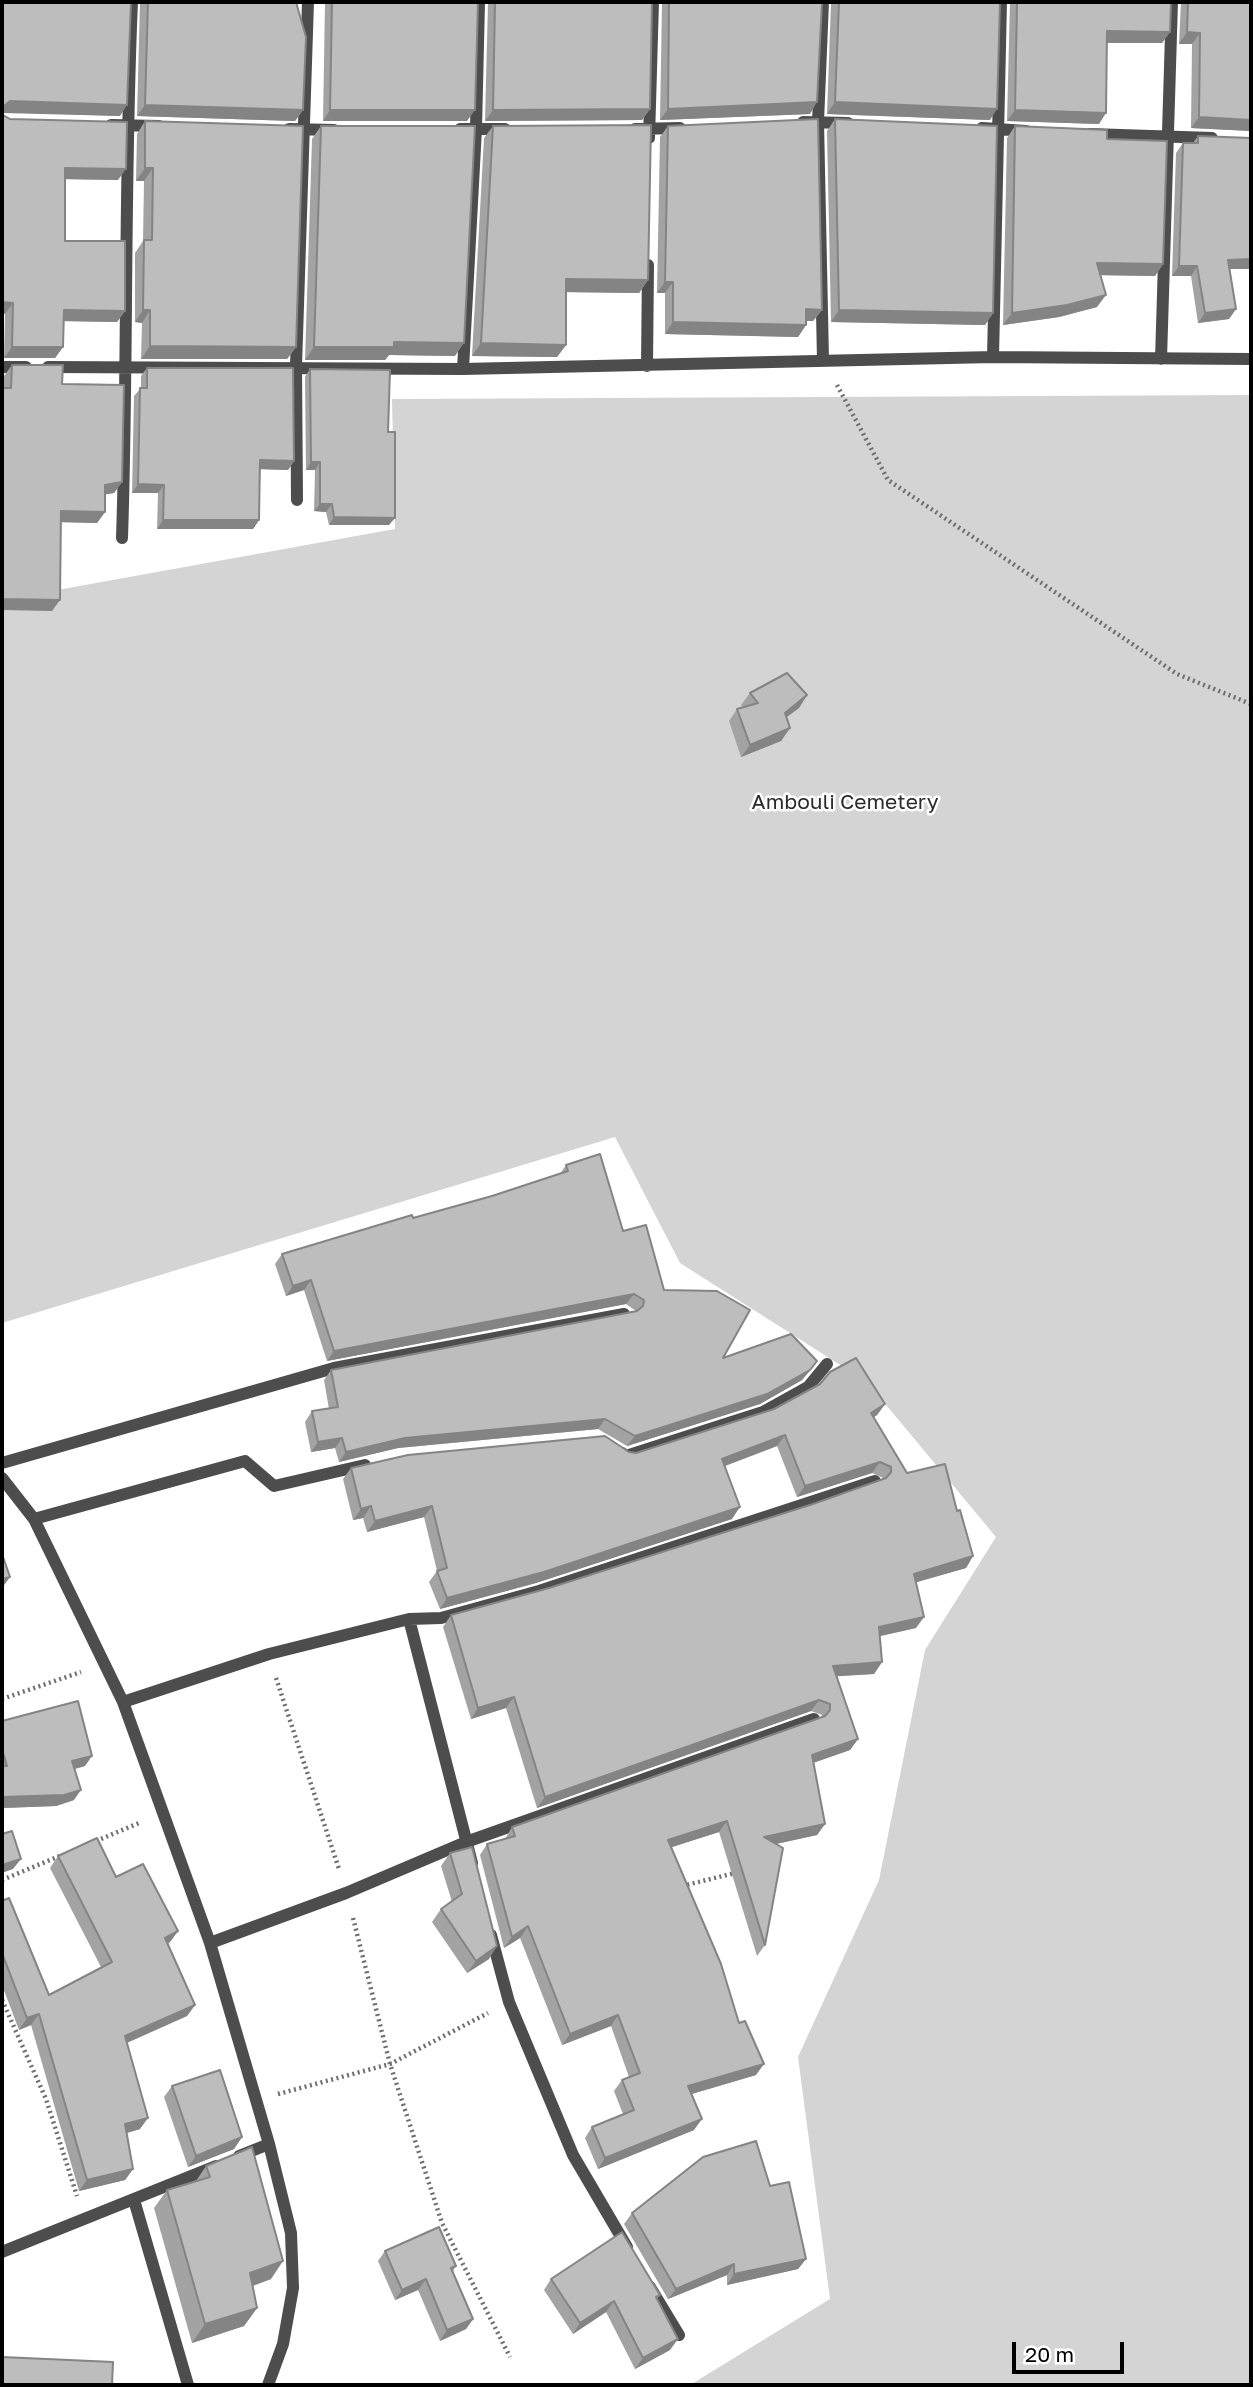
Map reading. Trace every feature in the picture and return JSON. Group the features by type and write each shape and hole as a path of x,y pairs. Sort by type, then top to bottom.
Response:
{"street":[{"path":"122,538 127,368 126,125 132,2"},
{"path":"297,500 296,366 306,130 308,2"},
{"path":"463,369 476,129 479,2"},
{"path":"649,157 653,2"},
{"path":"823,2 818,122 823,360"},
{"path":"993,357 1001,2"},
{"path":"1161,359 1172,2"},
{"path":"792,123 858,123"},
{"path":"99,124 168,126"},
{"path":"622,129 688,128"},
{"path":"961,128 1042,131"},
{"path":"278,129 345,130"},
{"path":"450,129 516,129"},
{"path":"1070,133 1223,138"},
{"path":"647,366 648,254"},
{"path":"2,367 296,366 463,369 993,357 1251,359"},
{"path":"2,1463 334,1368 628,1313"},
{"path":"608,1444 626,1456 763,1412 808,1387 827,1364"},
{"path":"34,1519 245,1461 274,1486 374,1463"},
{"path":"2,1478 34,1519 123,1702 210,1943 269,2144 290,2233 293,2288 283,2344 268,2385"},
{"path":"123,1702 269,1654 409,1619 441,1618 539,1591 875,1481"},
{"path":"409,1619 477,1882"},
{"path":"210,1943 346,1893 466,1842 814,1719"},
{"path":"488,1922 509,2002 573,2155 636,2263"},
{"path":"2,2252 269,2144"},
{"path":"134,2200 188,2385"},
{"path":"643,2275 679,2335"}],"path":[{"path":"823,360 888,480 1177,674 1251,704"},
{"path":"269,1654 346,1893 390,2064 442,2223 510,2357"},
{"path":"2,1699 105,1664"},
{"path":"89,1844 163,1814"},
{"path":"2,1880 64,1855"},
{"path":"2,2000 46,2099 83,2217"}],"green space":[{"name":"Ambouli Cemetery","path":"1251,395 1251,2385 690,2385 830,2299 798,2057 879,1880 925,1650 996,1537 867,1382 680,1263 615,1137 2,1323 2,600 395,529 392,399"}],"building":[{"path":"2,2 131,2 127,105 10,101 2,108"},
{"path":"148,2 296,2 306,37 303,110 145,105"},
{"path":"332,2 478,2 475,110 330,110"},
{"path":"495,2 652,2 650,109 493,110"},
{"path":"669,2 822,2 817,102 668,109"},
{"path":"839,2 1000,2 997,109 835,102"},
{"path":"1017,2 1171,2 1170,32 1107,31 1106,113 1015,110"},
{"path":"1188,2 1251,2 1251,120 1199,117 1200,33 1187,32"},
{"path":"2,111 3,115 10,119 127,122 126,169 65,168 65,241 125,241 125,311 64,310 63,347 12,347 13,303 2,302"},
{"path":"818,119 822,310 806,309 806,325 673,322 673,282 665,282 668,126"},
{"path":"835,119 997,126 993,313 839,310"},
{"path":"145,121 303,126 296,347 150,346 150,310 143,310 144,240 152,240 153,168 145,168"},
{"path":"651,125 648,280 566,279 566,345 481,343 493,126"},
{"path":"321,126 475,126 464,343 394,342 394,347 314,347"},
{"path":"1015,126 1107,130 1107,139 1167,141 1163,264 1097,263 1106,295 1067,305 1012,313"},
{"path":"1198,136 1251,138 1251,259 1228,260 1236,309 1205,313 1197,266 1179,266 1183,143 1198,143"},
{"path":"12,365 63,365 62,384 124,385 122,482 105,485 105,512 61,511 60,600 2,599 2,388 11,388"},
{"path":"147,368 293,368 294,461 260,460 259,520 163,520 164,485 138,484 140,388 147,388"},
{"path":"310,369 390,370 388,432 395,432 395,518 334,517 332,504 320,504 320,462 311,462"},
{"path":"787,673 807,695 785,713 790,728 750,745 737,709 758,703 750,693"},
{"path":"600,1154 623,1231 646,1225 664,1290 717,1291 750,1310 723,1358 791,1334 817,1361 810,1370 767,1394 635,1436 605,1419 405,1438 346,1452 342,1438 318,1442 312,1411 338,1407 331,1370 637,1311 643,1306 644,1300 634,1294 334,1351 311,1280 293,1286 282,1254 412,1215 413,1218 492,1196 568,1171 566,1165"},
{"path":"856,1358 885,1404 871,1413 907,1473 945,1464 957,1511 960,1510 973,1556 914,1574 924,1617 879,1627 882,1662 833,1666 858,1739 812,1755 825,1824 764,1837 783,1848 765,1945 727,1821 668,1840 721,1964 739,2023 745,2021 764,2064 688,2086 702,2119 605,2158 592,2127 634,2110 622,2080 640,2073 618,2015 570,2034 528,1926 512,1937 487,1844 515,1836 512,1827 825,1716 830,1710 830,1704 819,1700 545,1797 514,1697 478,1708 451,1615 549,1588 813,1504 886,1478 891,1467 880,1462 805,1486 785,1435 722,1459 740,1507 544,1572 447,1598 437,1571 447,1568 432,1506 375,1521 371,1506 361,1509 351,1468 408,1455 605,1436 629,1452 636,1453 774,1409 820,1384 830,1372"},
{"path":"2,1554 10,1577 2,1579"},
{"path":"78,1701 92,1756 72,1761 81,1790 64,1795 2,1797 2,1766 7,1766 2,1749 2,1721"},
{"path":"12,1831 21,1859 2,1865 2,1834"},
{"path":"97,1838 116,1877 143,1864 178,1931 165,1938 195,2005 125,2036 148,2118 125,2124 133,2169 87,2180 39,2014 27,2018 2,1953 2,1901 9,1898 49,1995 112,1962 58,1856"},
{"path":"472,1847 497,1946 476,1961 441,1909 462,1894 450,1853"},
{"path":"220,2070 242,2137 196,2156 172,2086"},
{"path":"756,2141 770,2186 789,2182 806,2259 734,2274 734,2264 676,2289 632,2213 703,2157"},
{"path":"252,2147 283,2261 250,2273 257,2308 205,2324 167,2190 210,2177 206,2166"},
{"path":"439,2227 456,2266 451,2268 473,2319 447,2330 426,2279 402,2290 385,2251"},
{"path":"622,2232 660,2295 656,2297 678,2339 643,2358 614,2301 580,2323 551,2279"},
{"path":"2,2357 113,2362 112,2385 2,2385"}]}
